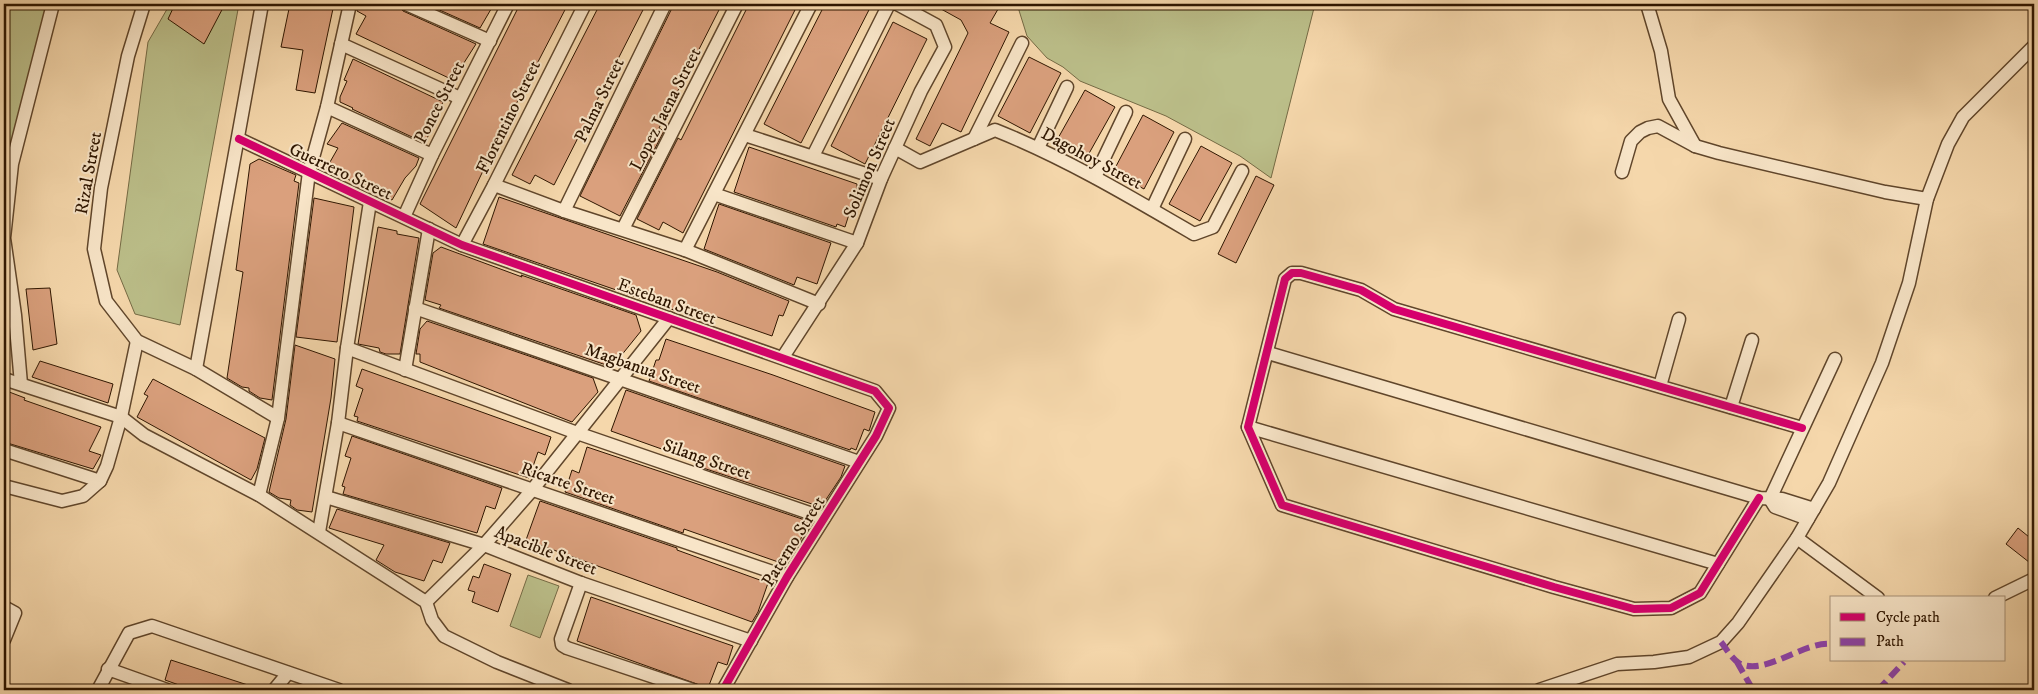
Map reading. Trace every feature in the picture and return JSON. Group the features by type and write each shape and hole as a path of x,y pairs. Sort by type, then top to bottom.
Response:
{"street":[{"path":"21,384 10,313 4,238 8,163 53,4"},
{"name":"Rizal Street","path":"137,341 106,301 94,249 101,188 128,56 144,4"},
{"path":"196,369 262,4"},
{"path":"259,495 278,418 309,172 327,106 350,4"},
{"path":"406,4 490,41"},
{"name":"Ponce Street","path":"404,217 432,155 508,4"},
{"name":"Florentino Street","path":"462,245 585,4"},
{"name":"Palma Street","path":"564,211 665,4"},
{"name":"Lopez Jaena Street","path":"623,229 737,4"},
{"path":"685,250 811,4"},
{"path":"813,156 889,4"},
{"name":"Solimon Street","path":"782,357 819,304 857,244 881,179 920,91 945,46 936,25 897,4"},
{"path":"1647,4 1661,51 1669,99 1695,146"},
{"path":"974,139 1022,43"},
{"path":"341,44 460,98"},
{"path":"1539,690 1617,664 1654,662 1689,657 1721,642 1738,623 1797,538 1829,483 1882,363 1909,283 1927,199 1948,144 1963,117 2034,46"},
{"path":"1038,148 1067,87"},
{"path":"327,106 432,155"},
{"path":"1095,177 1126,112"},
{"path":"1622,172 1631,141 1640,132 1658,126 1695,146 1748,161 1885,192 1927,199"},
{"name":"Dagohoy Street","path":"895,148 920,162 995,130 1038,148 1095,177 1194,234 1212,227 1242,171"},
{"path":"745,135 881,179"},
{"name":"Guerrero Street","path":"239,139 429,229"},
{"path":"1152,209 1185,139"},
{"path":"494,185 564,211 685,250 819,304"},
{"path":"714,194 857,244"},
{"path":"319,532 338,423 347,348 370,202"},
{"path":"405,370 429,229"},
{"name":"Esteban Street","path":"429,229 462,245 875,391 889,408"},
{"path":"1802,428 1394,309 1361,290 1301,273 1292,274 1285,279 1248,427 1282,505 1554,587 1634,609 1672,608 1700,594 1718,564 1764,499 1802,428 1835,359"},
{"name":"Magbanua Street","path":"415,308 622,378 859,462"},
{"path":"426,602 484,546 533,489 669,318"},
{"path":"1660,386 1679,319"},
{"path":"1730,406 1752,340"},
{"path":"4,486 62,501 83,496 100,481 107,466 121,416 137,341 196,369 278,418"},
{"name":"Silang Street","path":"347,348 577,433 824,518"},
{"path":"1268,353 1764,499 1775,507 1811,514"},
{"path":"4,378 121,416 144,435 259,495 426,602 432,620 444,636 497,662 568,690"},
{"name":"Paterno Street","path":"722,690 787,577 876,436 889,408"},
{"name":"Ricarte Street","path":"338,423 787,577"},
{"path":"1248,427 1718,564"},
{"path":"4,450 100,481"},
{"name":"Apacible Street","path":"326,497 484,546 751,641"},
{"path":"1797,538 1875,596"},
{"path":"1999,596 2034,579"},
{"path":"581,582 561,639 562,645 566,648 693,690"},
{"path":"4,607 15,613 4,640"},
{"path":"98,690 129,633 152,626 339,690"},
{"path":"108,669 167,690"},
{"path":"274,690 288,673"}],"green space":[{"path":"4,4 50,4 13,143 4,151"},
{"path":"170,4 239,4 180,325 135,314 117,270 148,42"},
{"path":"1017,4 1315,4 1271,178 1240,156 1166,116 1080,81 1063,67 1047,58 1027,36"},
{"path":"528,575 559,586 540,638 510,626"}],"building":[{"path":"175,4 225,4 204,44 168,19"},
{"path":"290,4 334,4 315,93 296,90 303,50 281,47"},
{"path":"358,4 398,4 403,11 476,44 453,80 356,34 366,16 357,11"},
{"path":"426,4 494,4 480,28"},
{"path":"520,4 568,4 499,137 456,228 420,204"},
{"path":"600,4 646,4 554,185 535,175 530,184 512,175"},
{"path":"674,4 722,4 659,128 664,131 620,216 580,196"},
{"path":"749,4 798,4 683,233 663,222 659,230 637,219 678,138 681,140"},
{"path":"825,4 872,4 801,143 764,124"},
{"path":"932,4 1001,4 990,23 1009,32 961,132 942,123 930,146 916,139 968,33 961,20"},
{"path":"893,22 927,39 865,164 831,146"},
{"path":"1029,57 1061,73 1030,133 998,116"},
{"path":"353,59 443,102 425,143 340,102 340,97 347,81 344,80"},
{"path":"1085,90 1115,107 1087,157 1057,140"},
{"path":"1143,115 1174,132 1144,189 1113,172"},
{"path":"342,123 419,158 416,166 405,178 392,200 326,169 338,148 327,144"},
{"path":"1201,146 1232,163 1200,221 1169,204"},
{"path":"749,147 857,184 845,227 837,224 836,227 734,192"},
{"path":"259,159 296,175 294,181 299,183 272,400 260,398 249,391 249,388 242,387 227,378 243,272 236,270 250,164"},
{"path":"1256,176 1274,185 1236,263 1218,254"},
{"path":"499,197 717,272 789,301 783,316 779,315 772,336 680,304 677,311 483,244"},
{"path":"314,198 354,207 337,342 296,337"},
{"path":"719,204 831,243 817,284 797,277 794,285 704,249"},
{"path":"378,227 397,231 397,234 419,238 400,354 386,354 380,352 379,348 358,344"},
{"path":"441,247 522,277 521,275 636,315 641,331 612,367 439,308 441,305 425,300 433,253"},
{"path":"50,288 57,344 33,350 26,289"},
{"path":"427,321 593,378 598,392 572,422 420,362 420,354 416,354 420,329"},
{"path":"666,339 875,412 869,431 864,429 856,450 851,448 850,450 649,381"},
{"path":"295,345 335,359 331,398 312,512 297,510 290,505 291,500 279,498 269,492 286,419"},
{"path":"40,361 113,384 108,403 32,377"},
{"path":"362,369 551,437 545,455 538,452 529,478 357,421 358,417 354,416 363,389 356,386"},
{"path":"153,379 265,438 257,469 251,480 137,417 148,396 144,394"},
{"path":"4,390 25,398 24,400 101,427 89,451 101,455 93,469 4,442"},
{"path":"626,390 845,466 841,477 821,507 700,467 701,463 611,431"},
{"path":"352,436 502,488 495,509 486,506 477,533 343,494 345,487 342,486 351,458 345,456"},
{"path":"587,447 808,521 800,541 792,539 784,564 684,529 683,533 565,492 572,470 579,473"},
{"path":"540,501 677,548 677,550 768,583 758,612 752,622 526,540"},
{"path":"337,509 450,543 442,563 433,560 424,581 395,572 376,560 384,545 329,528"},
{"path":"2018,528 2034,541 2034,566 2006,544"},
{"path":"484,564 511,574 498,612 472,602 475,592 468,590 473,576 479,578"},
{"path":"591,597 733,646 727,665 718,662 708,688 577,641"},
{"path":"171,660 257,688 257,690 193,690 165,680"}],"marked path":[{"path":"1721,642 1736,661 1749,666 1760,666 1809,648 1830,644"},
{"path":"1737,662 1753,690"},
{"path":"1878,690 1904,662"}],"cycle path":[{"path":"239,139 462,245 875,391 889,408 876,436 787,577 723,690"},
{"path":"1759,498 1700,593 1671,608 1634,609 1554,587 1282,505 1248,427 1285,279 1292,273 1301,273 1361,290 1394,309 1802,428"}]}
